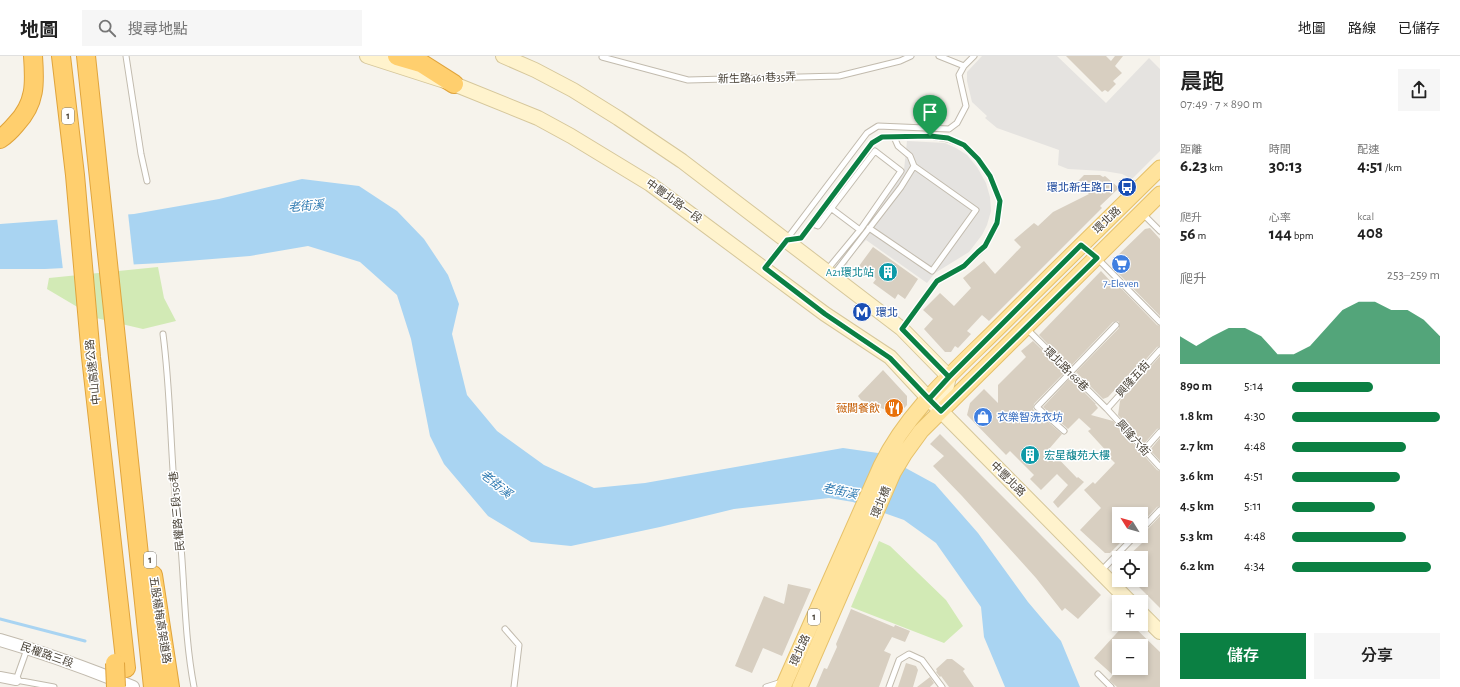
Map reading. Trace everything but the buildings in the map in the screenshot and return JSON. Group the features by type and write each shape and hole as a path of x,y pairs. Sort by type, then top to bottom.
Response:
{"highway":[{"path":"0,139 5,136 21,119 28,109 32,99 34,75 32,56"},
{"name":"中山高速公路","path":"61,56 75,175 91,357 107,502 120,665"},
{"name":"1","path":"86,56 127,434 161,685"},
{"path":"397,56 428,60 454,84"},
{"name":"1","path":"116,687 120,665"},
{"name":"1","path":"120,665 128,687"}],"main road":[{"name":"中豐北路一段","path":"367,56 454,84 538,118 650,184 825,314 890,358 941,411"},
{"path":"503,56 535,70 573,90 682,161 902,329 949,377 941,411"},
{"name":"環北路","path":"891,446 904,426 949,377 1160,168"},
{"name":"環北路","path":"905,453 921,432 941,411 1160,194"},
{"name":"中豐北路","path":"941,411 1123,595"},
{"name":"環北橋","path":"845,548 891,446"},
{"name":"環北橋","path":"860,552 893,473 905,453"},
{"name":"環北路","path":"785,684 845,548"},
{"name":"環北路","path":"800,687 860,552"},
{"path":"1148,620 1160,632"}],"street":[{"name":"民權路三段","path":"0,640 94,671 133,687"},
{"path":"0,677 16,680"}],"lane":[{"path":"126,56 141,154 147,181"},
{"name":"新生路461巷35弄","path":"602,58 688,80 839,76 900,61 911,56"},
{"path":"939,56 964,66"},
{"path":"765,268 867,133 878,126 949,129 957,123 966,106 959,75 964,66 974,56"},
{"path":"787,240 801,238 872,143 882,137 930,136 948,138 964,145 978,159 990,176 1000,201 997,223 985,246 964,266 937,281 902,329"},
{"path":"869,228 932,271 976,210 914,166 910,156 898,146 894,137"},
{"path":"812,224 818,226 875,151 901,171 830,273"},
{"path":"830,273 901,188 914,166"},
{"path":"832,209 860,230"},
{"path":"1142,212 1160,230"},
{"path":"1081,245 1097,258 1160,322"},
{"path":"1064,431 1037,407 1116,325"},
{"name":"環北路168巷","path":"1026,328 1107,409"},
{"name":"民權路三段150巷","path":"164,334 174,477 181,544 186,638 189,664 194,687"},
{"name":"興隆五街","path":"1107,409 1160,350"},
{"name":"興隆六街","path":"1107,409 1160,467"},
{"path":"1144,450 1160,432"},
{"path":"1148,523 1160,510"},
{"path":"1100,572 1128,543"},
{"path":"505,629 518,645 514,687"},
{"path":"27,648 16,680 54,687"},
{"path":"889,687 899,660 908,654 922,660 942,687"},
{"path":"1098,674 1111,687"},
{"path":"766,687 785,684"}],"green space":[{"path":"158,267 164,298 176,321 143,329 96,318 47,289 49,278"},
{"path":"879,541 890,546 946,600 963,626 944,643 851,607"}],"shaded area":[{"path":"982,56 1057,56 1106,103 1149,58 1160,69 1160,151 1132,179 1122,174 1104,171 1068,169 1058,165 1059,150 997,128 985,118 987,116 972,102 967,81 967,72"},
{"path":"907,141 945,143 967,155 977,167 986,183 990,197 991,211 982,235 969,252 935,273 927,283 866,240 849,258 847,265 834,256 839,253 904,170"}],"water":[{"name":"老街溪","path":"302,179 359,186 397,211 424,239 448,275 459,304 452,334 467,395 497,431 544,465 594,488 645,483 843,448 878,453 935,484 978,533 1028,602 1061,641 1080,687 1005,687 984,637 981,607 936,543 904,520 853,502 829,498 734,509 571,546 531,542 488,516 444,464 430,436 411,339 397,295 360,262 308,246 250,256 162,263 45,269 0,269 0,224 134,214 219,199"}],"pier":[{"path":"128,213 134,267 63,270 57,218"}],"waterway":[{"path":"0,619 85,641"}],"place":[{"name":"環北新生路口","path":"1127,187"},
{"name":"7-Eleven","path":"1121,264"},
{"name":"A21環北站","path":"888,272"},
{"name":"環北","path":"862,312"},
{"name":"薇閣餐飲","path":"894,408"},
{"name":"衣樂智洗衣坊","path":"983,417"},
{"name":"宏星馥苑大樓","path":"1030,455"}],"route":[{"path":"930,136 882,137 872,143 801,238 787,240 765,268 825,314 890,358 929,399 949,377 1081,245 1097,258 941,411 929,399 949,377 902,329 937,281 964,266 985,246 997,223 1000,201 990,176 978,159 964,145 948,138 930,136"}]}
